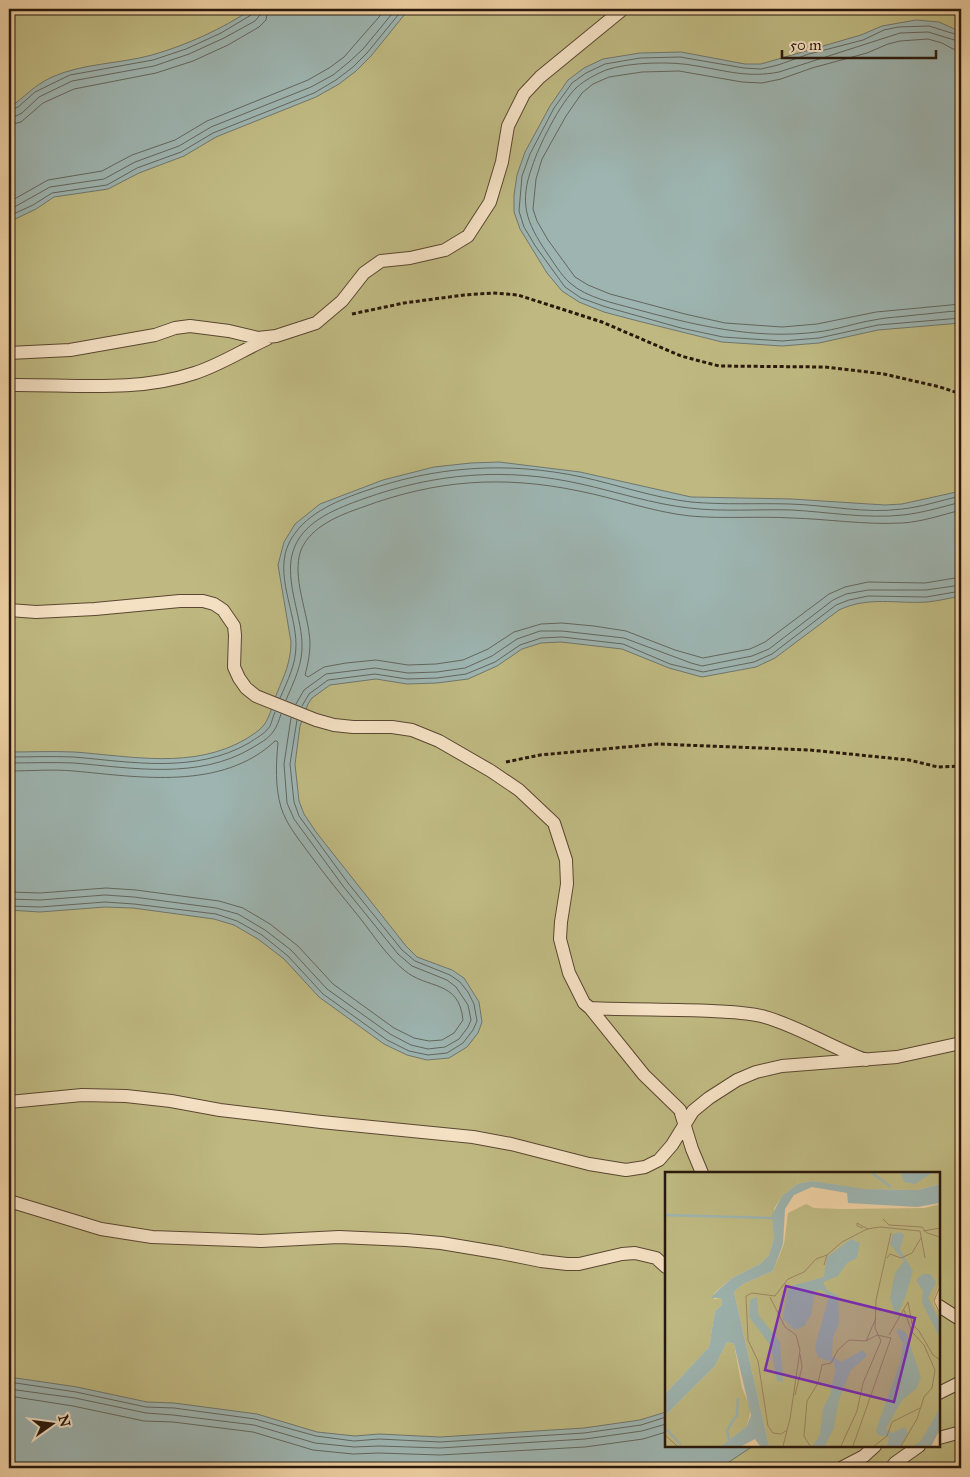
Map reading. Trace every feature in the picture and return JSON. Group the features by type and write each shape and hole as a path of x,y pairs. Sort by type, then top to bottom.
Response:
{"lane":[{"path":"9,385 135,384 170,380 195,373 274,336 316,323 342,301 364,273 381,261 410,258 446,250 468,236 490,202 502,162 508,126 524,94 540,77 623,9"},
{"path":"9,353 70,350 155,335 175,328 190,326 258,338 274,336"},
{"path":"9,610 63,611 180,601 203,601 214,604 223,610 234,626 234,667 242,683 256,696 300,714 334,725 392,727 412,730 439,741 519,790 554,823 566,860 567,884 560,939 569,974 584,1003 644,1075 680,1110 702,1172"},
{"path":"590,1008 752,1014 766,1017 866,1060"},
{"path":"9,1102 82,1095 126,1096 321,1122 473,1136 589,1164 626,1170 645,1168 659,1160 672,1145 693,1111 737,1080 756,1072 782,1066 896,1057 961,1043"},
{"path":"9,1201 102,1230 152,1237 261,1241 338,1237 406,1240 441,1243 567,1264 580,1264 622,1254 635,1253 656,1258 665,1266"},
{"path":"940,1307 961,1320"},
{"path":"940,1392 961,1382"},
{"path":"940,1438 961,1432"},
{"path":"842,1468 864,1456 874,1447"},
{"path":"891,1468 918,1447"}],"path":[{"path":"348,315 404,302 493,293 518,295 602,322 681,356 719,366 825,367 884,374 961,394"},
{"path":"481,765 493,766 512,760 540,755 658,744 810,750 909,760 938,767 961,766"}],"shaded area":[{"path":"9,9 961,9 961,1468 9,1468"}],"water":[{"path":"252,9 409,9 371,56 356,71 339,84 316,97 216,137 184,156 139,173 108,189 54,197 36,209 9,222 9,108 45,80 64,72 140,58 165,51 216,30"},
{"path":"916,20 939,22 961,32 961,323 878,330 819,343 782,346 722,342 604,312 579,302 562,291 547,273 520,229 514,212 514,195 517,175 525,152 550,106 568,80 584,68 603,59 640,53 681,52 745,64 761,64 861,35 882,26"},
{"path":"499,462 580,472 691,497 791,499 885,505 902,504 961,491 961,596 927,602 871,602 850,606 839,610 775,658 756,667 702,677 669,668 622,649 561,642 541,643 522,649 497,666 468,679 407,684 376,679 330,685 312,698 300,726 295,764 299,801 304,814 316,832 406,946 417,957 452,970 464,978 479,1002 482,1022 478,1033 467,1047 449,1058 427,1060 407,1055 384,1044 319,997 284,959 258,939 234,925 214,919 133,908 105,907 40,912 9,910 9,752 74,752 139,758 183,758 205,755 226,749 246,739 264,725 270,714 285,675 291,649 278,565 284,542 295,524 320,504 383,480 434,467"},
{"path":"9,1377 77,1387 147,1402 174,1403 257,1414 317,1432 355,1436 379,1434 440,1437 584,1428 640,1420 665,1412 665,1447 752,1447 720,1468 9,1468"}]}
